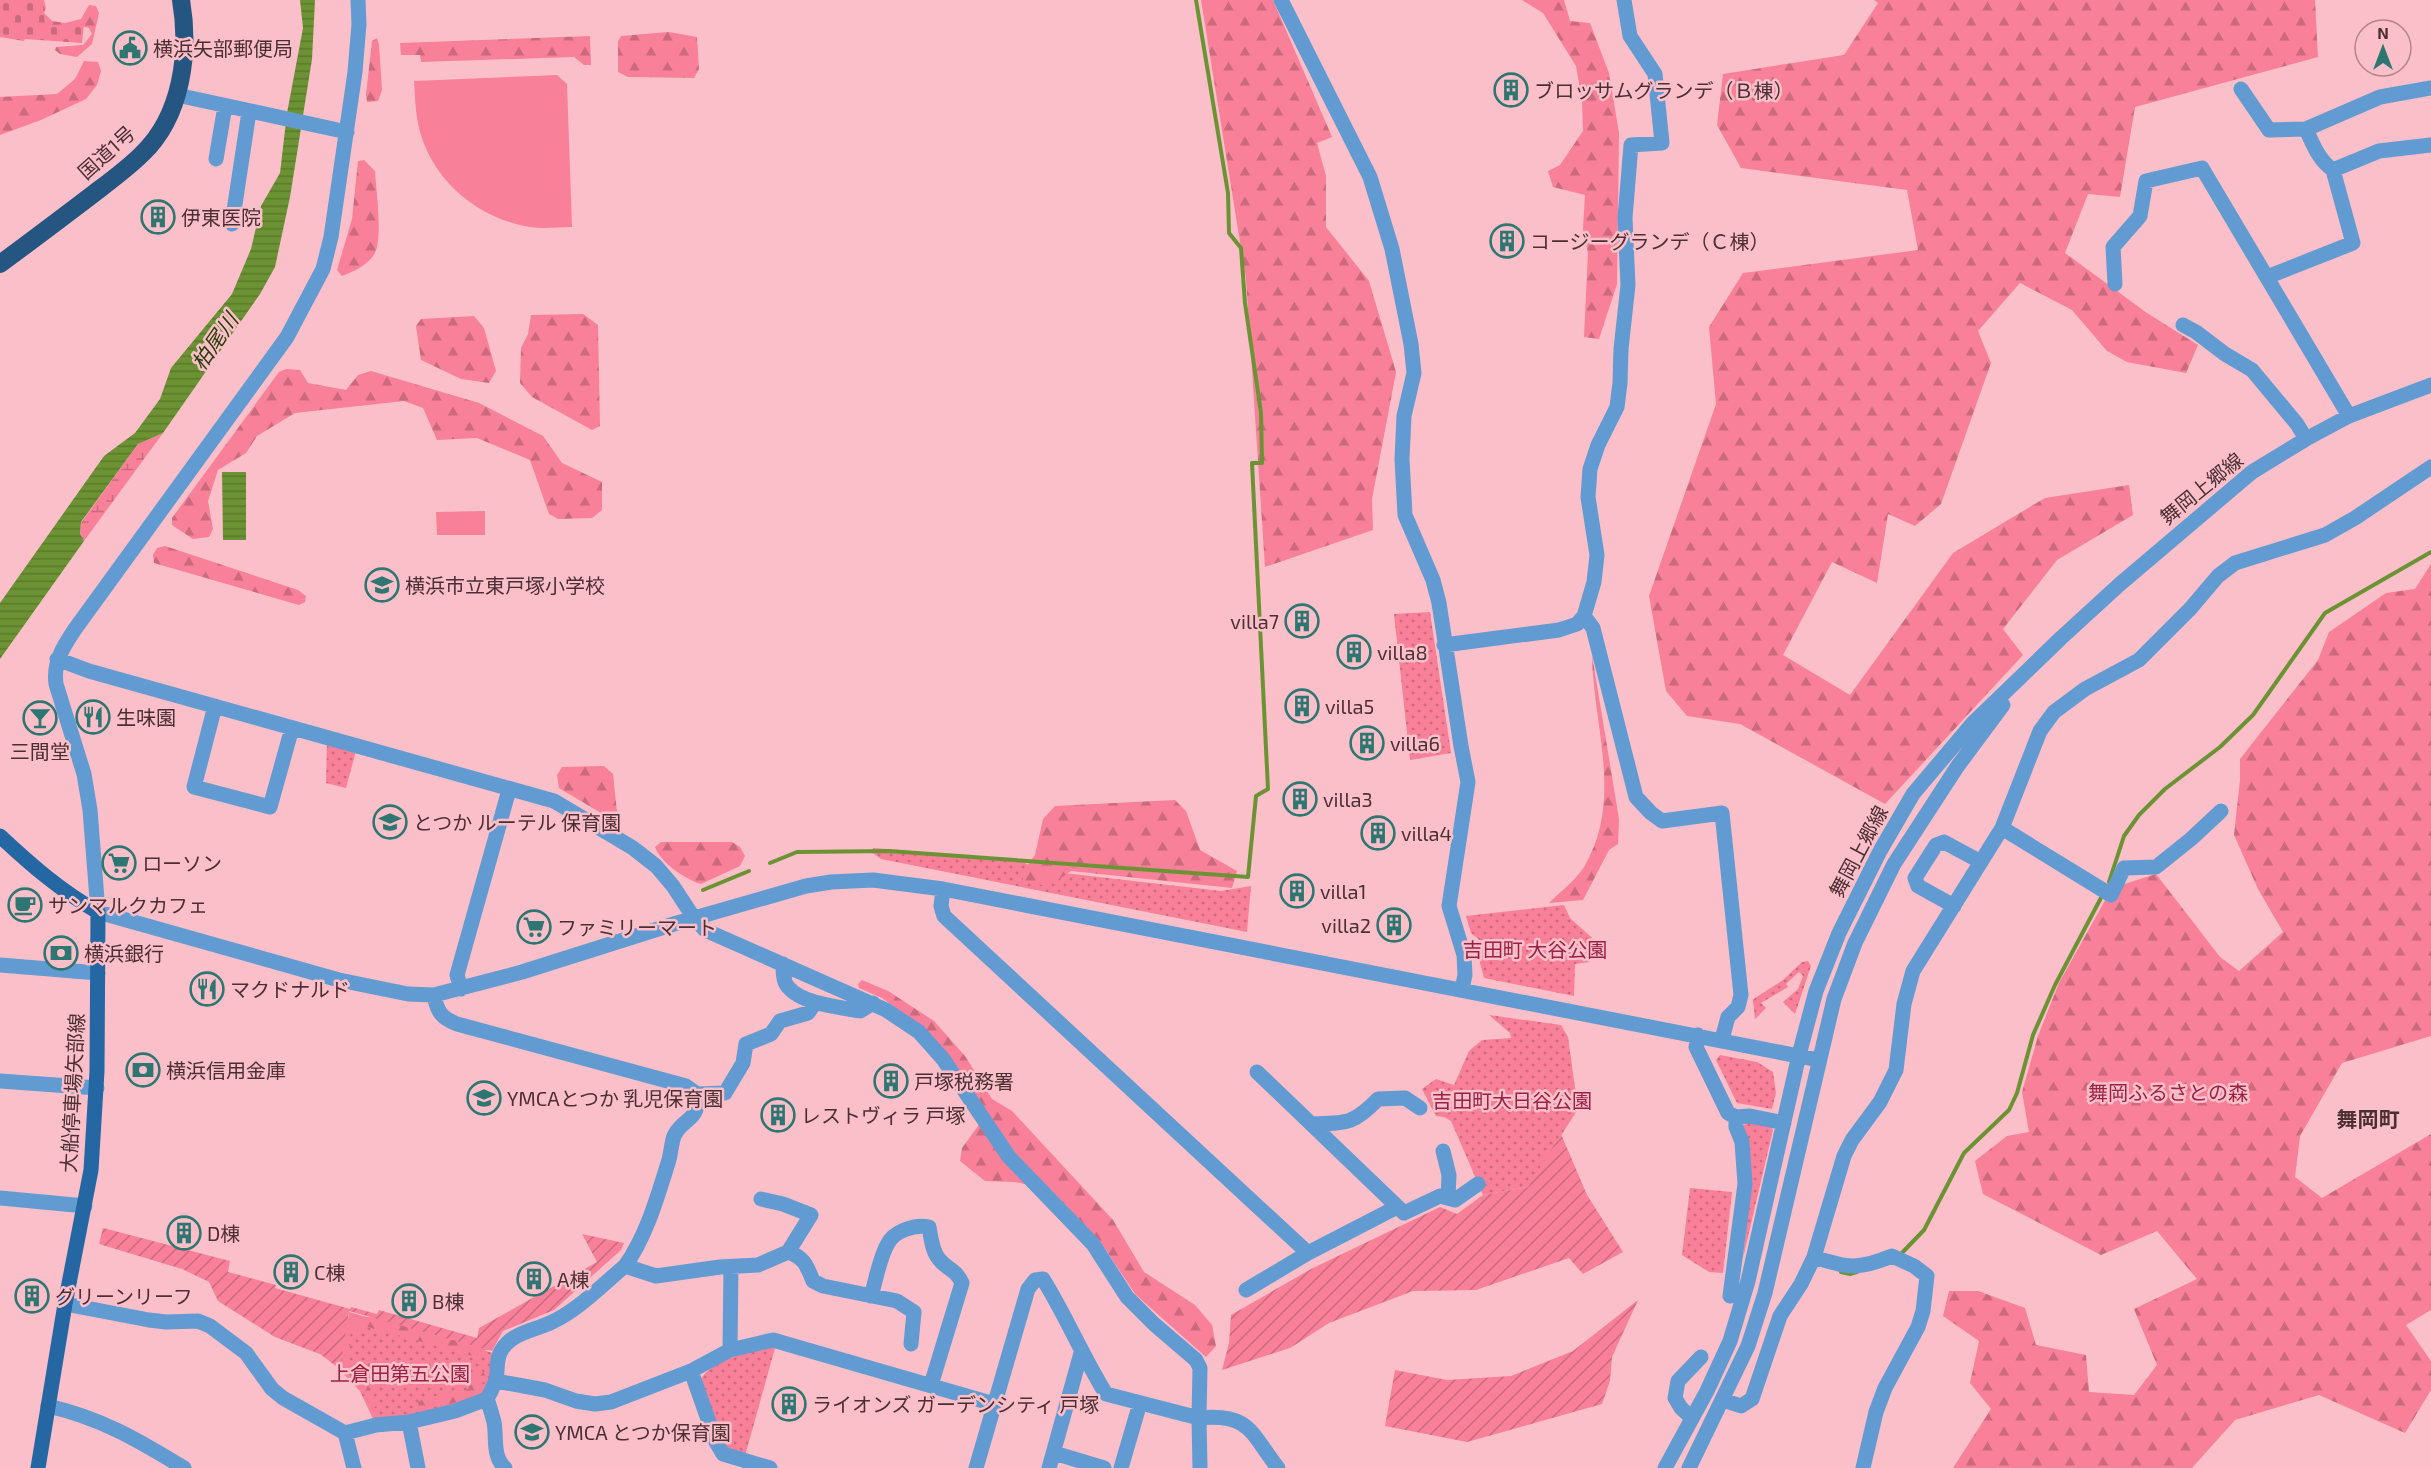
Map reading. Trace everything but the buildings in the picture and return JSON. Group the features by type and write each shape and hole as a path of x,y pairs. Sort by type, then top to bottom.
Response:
{"highway":[{"name":"国道1号","path":"0,264 143,154 159,133 177,95 184,20 181,0"}],"main road":[{"path":"0,836 68,895 98,912"},
{"name":"大船停車場矢部線","path":"38,1468 65,1304 92,1170 96,1089 98,912"}],"street":[{"path":"358,0 359,24 355,72 331,237 323,269 287,337 82,620 57,659 54,672 56,684 84,774 90,810 98,912 339,980 408,994 434,995 532,969 693,918 806,886 873,880 943,889 1299,960 1722,1039 1819,1060"},
{"path":"1281,0 1370,177 1392,249 1411,344 1414,373 1404,416 1402,459 1405,515 1439,603 1468,783 1449,906 1464,955 1465,975 1462,989"},
{"path":"1444,645 1559,630 1577,624 1584,616 1594,582 1596,555 1588,497 1590,469 1598,445 1617,406 1620,383 1628,285 1625,218 1631,145 1662,143 1655,74 1630,36 1624,0"},
{"path":"2241,89 2269,130 2306,129 2380,97 2431,87"},
{"path":"177,95 347,132"},
{"path":"216,159 225,106"},
{"path":"232,224 252,112"},
{"path":"2267,277 2353,243 2333,170 2325,164 2306,129"},
{"path":"2333,170 2379,151 2431,145"},
{"path":"2115,284 2113,247 2140,216 2146,181 2202,168 2349,417"},
{"path":"2183,325 2252,370 2297,424 2306,439"},
{"name":"舞岡上郷線","path":"1665,1468 1730,1341 1748,1281 1799,1055 1816,991 1839,933 1880,851 1913,794 1972,724 2120,584 2252,472 2306,439 2349,417 2431,385"},
{"path":"1723,1400 1741,1406 1752,1399 1780,1316 1801,1284 1814,1257 1844,1156 1852,1140 1880,1101 1896,1070 1904,1004 1913,971 2001,828 2040,731 2054,712 2085,689 2139,660 2190,609 2218,576 2235,563 2325,535 2355,518 2431,467"},
{"path":"1584,616 1593,628 1636,797 1662,821 1722,813 1741,994 1738,1007 1728,1017 1722,1039"},
{"path":"57,659 89,671 554,801 633,848 656,866 668,879 693,918 705,930 873,1003 919,1032 943,1059 1009,1157 1093,1244 1126,1297 1196,1360 1200,1368 1200,1468"},
{"name":"舞岡上郷線","path":"1689,1468 1748,1346 1764,1293 1833,999 1855,943 1894,864 1957,767 2029,671"},
{"path":"215,706 194,787 270,807 292,728"},
{"path":"461,989 457,975 509,790"},
{"path":"2001,828 2111,895 2124,868 2156,867 2191,839 2221,810"},
{"path":"1954,906 1917,886 1915,878 1936,845 1944,843 1981,862"},
{"path":"943,889 941,906 944,916 1308,1253"},
{"path":"783,964 783,978 788,988 815,1003 860,1011 873,1003"},
{"path":"0,965 98,973"},
{"path":"434,995 436,1009 444,1019 456,1024 686,1086 697,1094 725,1093 743,1063 746,1044 771,1034 780,1021 808,1014 815,1003"},
{"path":"1698,1035 1696,1047 1728,1113 1736,1117 1750,1116 1784,1123"},
{"path":"1257,1072 1404,1213 1440,1196 1455,1200 1478,1184"},
{"path":"0,1081 96,1089"},
{"path":"65,1304 149,1320 198,1322 210,1326 246,1353 272,1389 283,1398 345,1433 376,1425 409,1422 454,1412 487,1399 496,1381 500,1352 508,1341 567,1313 625,1266 642,1236 669,1161 675,1135 694,1116 698,1105 697,1094"},
{"path":"1311,1124 1347,1123 1362,1116 1378,1099 1405,1098 1420,1108"},
{"path":"1730,1296 1745,1184 1742,1142 1736,1127 1736,1117"},
{"path":"1443,1151 1449,1175 1448,1198"},
{"path":"0,1198 85,1206"},
{"path":"625,1266 657,1276 758,1265 788,1252 811,1215 783,1204 761,1199"},
{"path":"1246,1290 1308,1253 1396,1206"},
{"path":"871,1296 887,1242 903,1231 919,1225 929,1227 933,1247 939,1259 957,1272 962,1283 931,1385"},
{"path":"788,1252 799,1255 813,1281 823,1286 897,1301 914,1312 911,1344"},
{"path":"1814,1257 1848,1267 1898,1259 1927,1276 1923,1311 1918,1327 1885,1388 1876,1412 1863,1468"},
{"path":"730,1350 731,1267"},
{"path":"976,1468 1028,1289 1035,1280 1043,1279 1058,1303 1081,1353 1106,1394 1199,1418 1214,1417 1234,1420 1253,1430 1278,1468"},
{"path":"496,1381 545,1390 576,1401 594,1404 611,1402 691,1371 730,1350 773,1340 994,1404"},
{"path":"1081,1353 1052,1461 1104,1468"},
{"path":"1692,1418 1680,1407 1675,1398 1678,1382 1701,1357"},
{"path":"691,1371 716,1442 723,1454 770,1468"},
{"path":"487,1399 494,1424 499,1462 505,1468"},
{"path":"1121,1468 1140,1403"},
{"path":"48,1406 76,1412 108,1424 136,1438 184,1468"},
{"path":"409,1422 418,1468"},
{"path":"345,1433 354,1468"}],"green space":[{"path":"0,0 42,0 45,25 84,24 82,43 25,39 24,41 0,37"},
{"path":"25,0 44,0 46,8 44,13 52,21 65,23 81,19 89,5 96,6 99,13 92,44 77,57 60,54 55,50 56,47 83,45 92,34 89,28 81,26 67,31 33,24"},
{"path":"1201,0 1273,0 1332,137 1317,143 1326,176 1326,227 1369,281 1396,372 1372,499 1373,530 1265,567 1246,279"},
{"path":"1522,0 1564,0 1570,21 1590,23 1609,73 1619,133 1617,284 1599,339 1584,337 1588,253 1583,229 1585,195 1553,187 1548,171 1560,165 1583,131 1582,100 1576,66 1543,13"},
{"path":"1874,0 2315,0 2318,57 2135,107 2120,197 2088,194 2065,253 2147,313 2198,345 2186,373 2127,362 2107,351 2072,310 2020,283 1978,331 1991,363 1941,504 1915,526 1888,514 1877,583 1832,562 1783,655 1850,695 1953,553 2045,498 2129,485 2133,515 2057,560 2003,629 2023,655 1885,804 1740,724 1687,716 1666,691 1649,596 1716,404 1709,327 1743,273 1918,250 1907,190 1741,168 1717,125 1723,74 1844,55 1878,3"},
{"path":"669,32 697,37 699,69 694,78 628,77 618,72 618,41 621,36"},
{"path":"590,36 591,65 584,65 574,57 421,62 420,55 401,55 400,43"},
{"path":"377,38 382,90 378,101 367,102 372,41"},
{"path":"84,61 98,62 101,71 97,85 86,99 41,120 0,135 0,97 57,94 75,79"},
{"path":"557,75 567,84 572,227 535,228 509,222 472,204 442,175 422,139 416,113 414,81"},
{"path":"364,160 375,171 378,240 370,260 342,276 337,270 352,219 358,161"},
{"path":"583,314 598,325 600,426 592,430 532,397 520,383 521,348 528,334 531,315"},
{"path":"474,316 484,328 496,371 489,383 461,379 421,360 416,326 421,319"},
{"path":"286,369 300,370 308,383 346,390 358,375 371,371 479,403 543,436 562,463 602,482 602,510 592,518 558,519 549,514 530,460 477,438 437,440 423,408 404,401 295,413 257,436 246,453 218,470 208,501 213,529 209,537 193,539 172,525 172,518 279,372"},
{"path":"163,433 84,541 80,535 81,523 138,444"},
{"path":"485,511 485,535 437,535 436,512"},
{"path":"165,546 298,590 306,596 305,602 299,605 154,563 153,555 157,548"},
{"name":"舞岡ふるさとの森","path":"2431,564 2431,1036 2342,1063 2300,1136 2295,1177 2322,1198 2431,1134 2431,1310 2406,1325 2431,1361 2431,1390 2405,1433 2319,1395 2235,1420 2192,1468 1953,1468 1991,1409 1970,1383 1979,1341 1943,1316 1949,1291 1978,1291 2025,1308 2036,1345 2086,1355 2089,1392 2134,1395 2157,1365 2134,1309 2197,1279 2157,1231 2101,1255 1983,1194 1975,1161 2007,1136 2029,1132 2022,1092 2038,1036 2059,983 2112,888 2156,874 2220,957 2239,971 2283,932 2258,889 2234,835 2240,759 2318,660 2329,632 2386,593 2415,589"},
{"path":"1430,612 1451,753 1410,760 1394,614"},
{"path":"1592,655 1619,819 1618,844 1609,850 1583,900 1549,903 1581,872 1596,842 1602,816 1603,762"},
{"path":"327,743 356,751 346,788 326,783"},
{"path":"604,766 613,774 617,812 611,819 559,788 557,775 562,767"},
{"path":"1175,800 1186,811 1200,850 1237,871 1232,888 1071,871 1049,886 1023,882 1022,873 1035,855 1043,819 1055,806"},
{"path":"661,842 732,842 740,847 745,856 740,866 701,884 681,874 662,859 655,847"},
{"path":"874,848 1019,860 1038,870 1221,891 1251,886 1247,932 881,859 870,851"},
{"name":"吉田町 大谷公園","path":"1564,905 1570,918 1600,945 1589,962 1575,964 1574,996 1484,978 1480,963 1482,942 1471,933 1466,916"},
{"path":"1808,961 1811,966 1795,1014 1783,1002 1798,989 1803,976 1799,972 1786,984 1788,987 1761,1003 1766,1008 1755,1019 1753,1000 1783,980 1802,962"},
{"path":"862,980 888,991 934,1021 965,1056 992,1099 1012,1111 1113,1220 1144,1272 1195,1305 1212,1325 1216,1346 1206,1357 1136,1295 1099,1240 1050,1189 1015,1182 985,1181 960,1161 962,1148 986,1115 914,1021 882,998 859,988 858,984"},
{"name":"吉田町大日谷公園","path":"1489,1015 1561,1025 1568,1037 1578,1109 1528,1187 1483,1195 1451,1121 1436,1116 1422,1089 1436,1079 1454,1085 1469,1051 1482,1040 1511,1038 1510,1033"},
{"path":"1720,1055 1757,1062 1773,1072 1776,1093 1772,1109 1737,1103 1716,1060"},
{"path":"1748,1122 1770,1126 1773,1130 1743,1258 1750,1194 1742,1127"},
{"path":"1561,1134 1587,1195 1623,1252 1583,1274 1569,1258 1476,1290 1413,1291 1329,1323 1290,1348 1222,1370 1229,1343 1231,1315 1311,1269 1440,1207 1457,1214 1483,1195 1528,1187"},
{"path":"1690,1188 1732,1192 1723,1273 1709,1272 1682,1255"},
{"path":"103,1228 230,1261 228,1272 276,1285 275,1288 350,1309 351,1307 377,1314 379,1310 477,1338 479,1328 597,1262 582,1234 624,1243 621,1250 554,1310 503,1331 492,1351 349,1311 340,1369 320,1354 275,1337 218,1301 209,1282 182,1269 99,1244"},
{"path":"617,1251 500,1330 489,1349 473,1356 364,1326 350,1335 350,1361 364,1376 376,1405 373,1410 351,1377 322,1353 211,1281 342,1324 351,1316 386,1318 477,1341"},
{"path":"1638,1300 1612,1357 1610,1381 1602,1404 1467,1442 1385,1426 1395,1370 1447,1380 1511,1376 1573,1351"},
{"name":"上倉田第五公園","path":"349,1312 493,1353 490,1380 483,1394 453,1407 374,1421 360,1391 341,1371"},
{"path":"762,1348 775,1348 745,1456 727,1451 700,1381 711,1368 719,1363"},
{"path":"476,1370 483,1371 485,1375 480,1389 475,1394 452,1404 419,1409 418,1402 426,1398 468,1389"}],"water":[{"name":"柏尾川","path":"300,0 315,0 312,59 290,197 275,267 260,294 163,433 138,444 81,522 80,534 84,541 0,659 0,603 104,456 135,433 160,399 171,368 232,294 251,249 261,206 280,173 287,113 303,28"},
{"path":"222,472 246,472 246,540 223,540"}],"waterway":[{"path":"770,863 797,852 889,851 1248,877 1256,796 1268,789 1252,463 1262,463 1261,413 1245,303 1241,248 1229,233 1228,193 1196,0"},
{"path":"2109,882 2124,836 2139,815 2165,789 2220,747 2253,715 2325,613 2431,552"},
{"path":"703,890 749,871"},
{"path":"1899,1256 1924,1230 1964,1153 2009,1110 2017,1093 2033,1035 2055,985 2103,894"},
{"path":"1841,1272 1850,1274 1857,1272"}],"place":[{"name":"横浜矢部郵便局","path":"130,48"},
{"name":"ブロッサムグランデ（Ｂ棟）","path":"1511,90"},
{"name":"伊東医院","path":"158,217"},
{"name":"コージーグランデ（Ｃ棟）","path":"1507,241"},
{"name":"横浜市立東戸塚小学校","path":"382,585"},
{"name":"villa7","path":"1302,621"},
{"name":"villa8","path":"1354,652"},
{"name":"villa5","path":"1302,706"},
{"name":"生味園","path":"93,717"},
{"name":"三間堂","path":"40,718"},
{"name":"villa6","path":"1367,743"},
{"name":"villa3","path":"1300,799"},
{"name":"とつか ルーテル 保育園","path":"390,822"},
{"name":"villa4","path":"1378,833"},
{"name":"ローソン","path":"119,863"},
{"name":"villa1","path":"1297,891"},
{"name":"サンマルクカフェ","path":"25,905"},
{"name":"villa2","path":"1394,925"},
{"name":"ファミリーマート","path":"534,927"},
{"name":"横浜銀行","path":"61,953"},
{"name":"マクドナルド","path":"207,989"},
{"name":"横浜信用金庫","path":"143,1070"},
{"name":"戸塚税務署","path":"891,1081"},
{"name":"YMCAとつか 乳児保育園","path":"484,1098"},
{"name":"レストヴィラ 戸塚","path":"778,1115"},
{"name":"D棟","path":"184,1233"},
{"name":"C棟","path":"291,1272"},
{"name":"A棟","path":"534,1279"},
{"name":"グリーンリーフ","path":"32,1296"},
{"name":"B棟","path":"409,1301"},
{"name":"ライオンズ ガーデンシティ 戸塚","path":"789,1404"},
{"name":"YMCA とつか保育園","path":"532,1432"}],"district":[{"name":"舞岡町","path":"2368,1118"}]}
